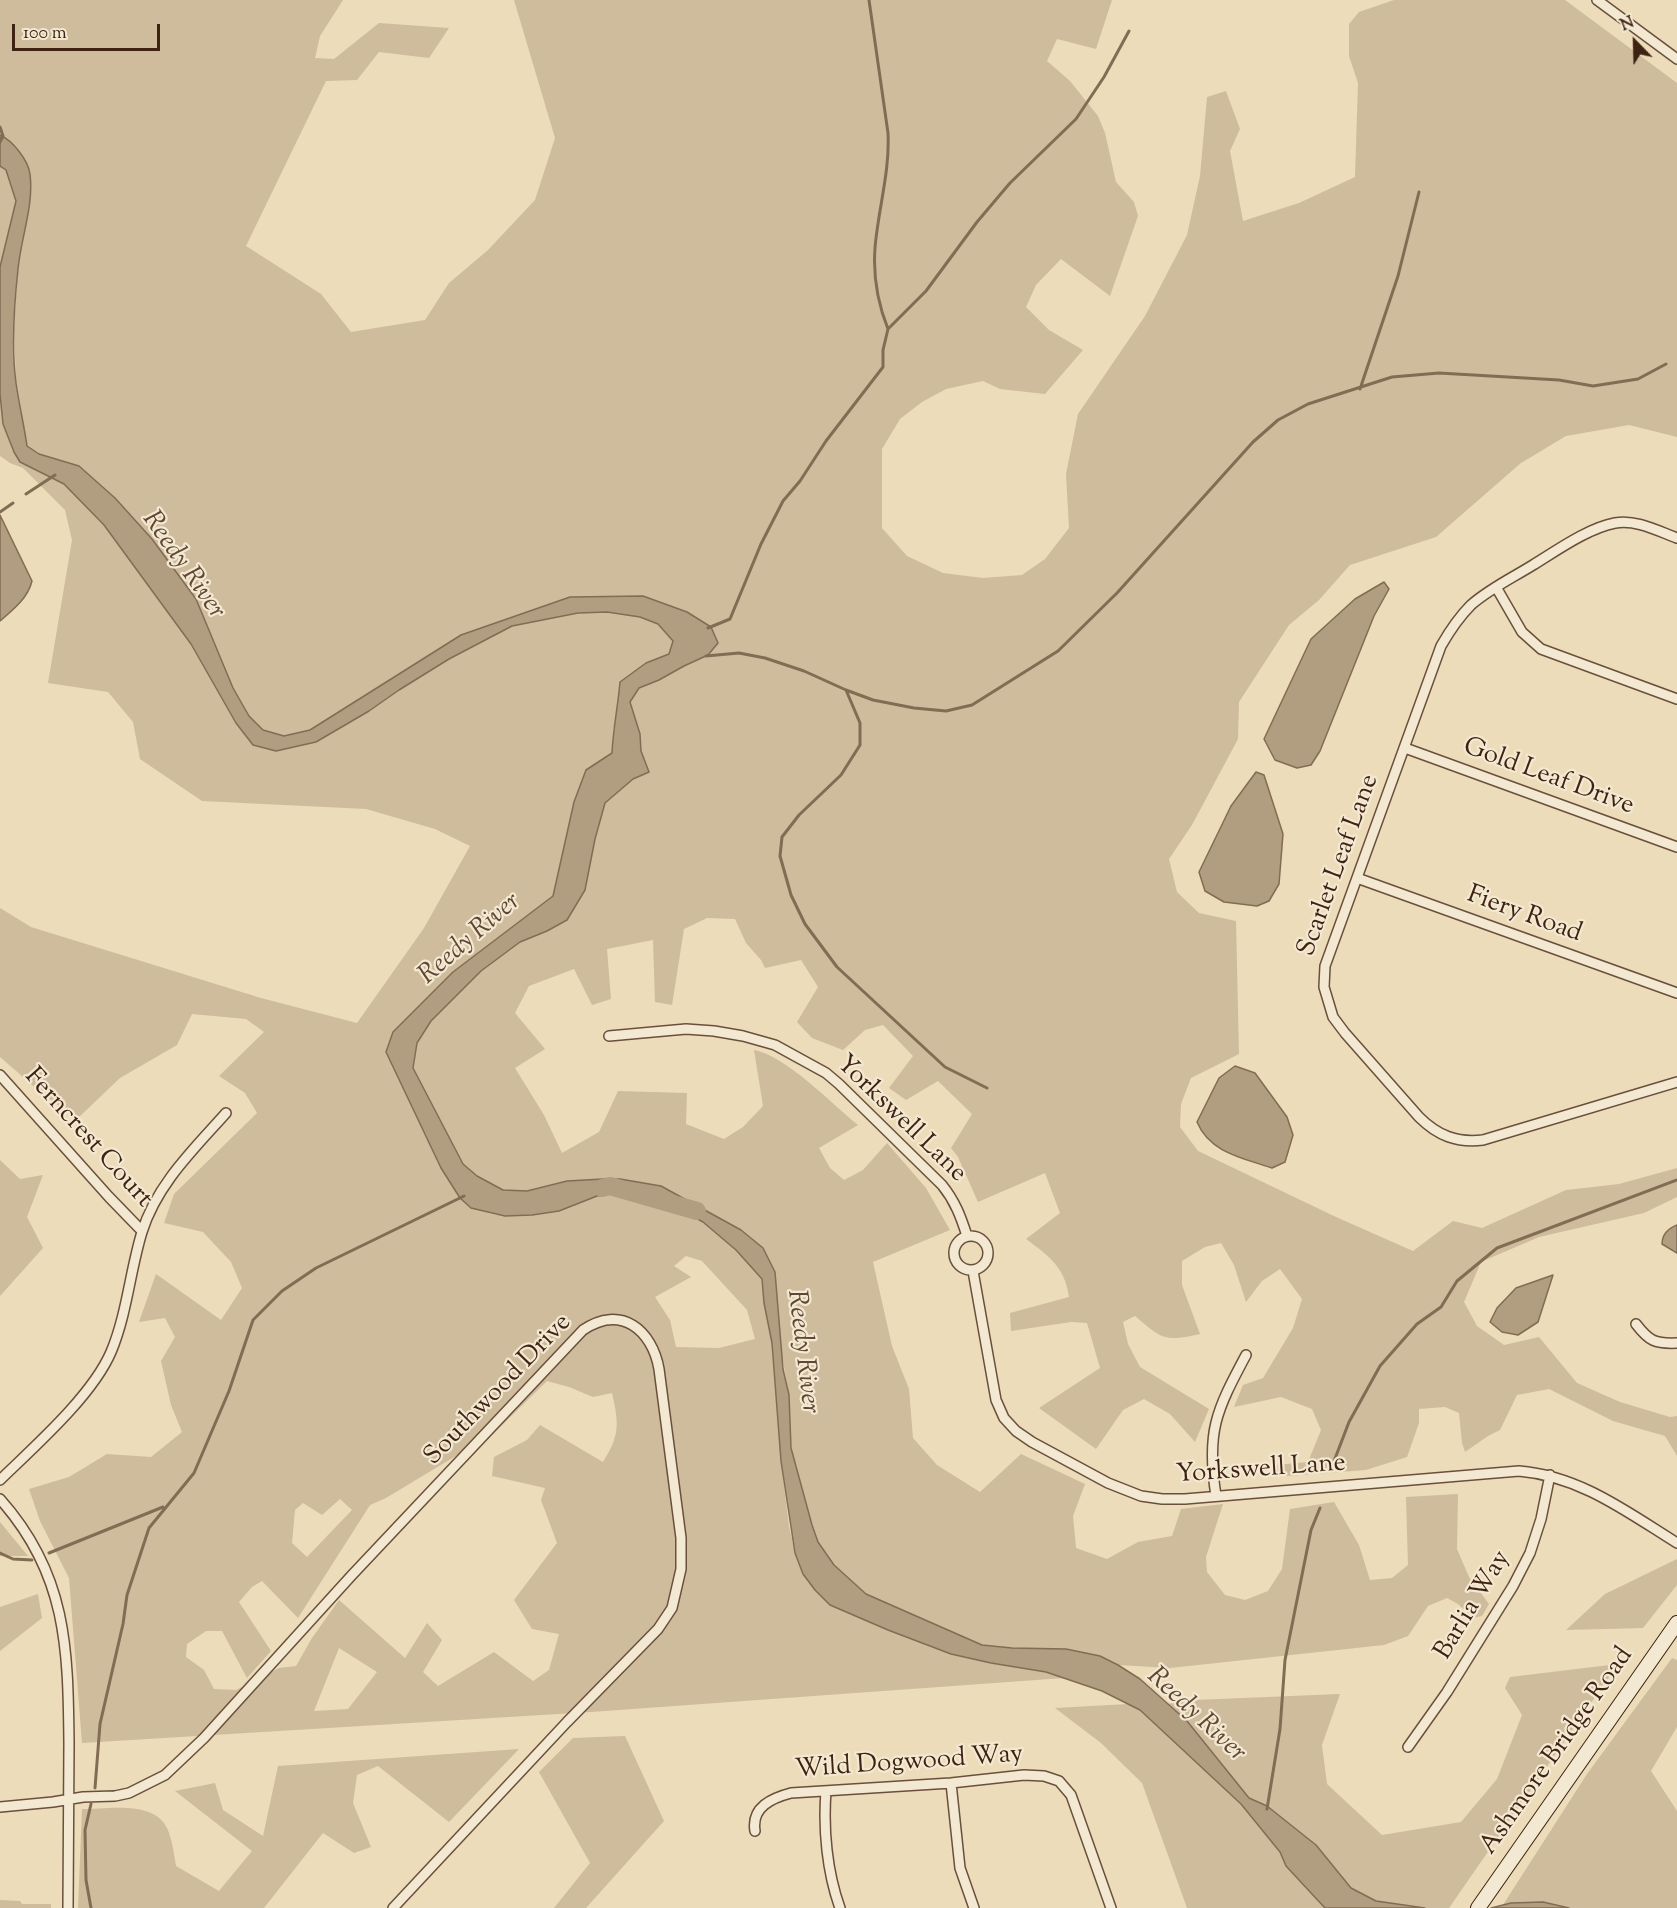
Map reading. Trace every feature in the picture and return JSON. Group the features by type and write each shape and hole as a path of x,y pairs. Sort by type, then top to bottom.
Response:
{"main road":[{"name":"Ashmore Bridge Road","path":"1478,1908 1677,1623"}],"street":[{"path":"1597,0 1677,59"},
{"name":"Scarlet Leaf Lane","path":"1677,538 1632,522 1614,523 1568,544 1496,587 1470,607 1447,635 1325,966 1324,987 1333,1017 1345,1033 1431,1129 1449,1138 1462,1141 1483,1140 1677,1082"},
{"path":"1496,587 1522,632 1541,649 1677,699"},
{"name":"Gold Leaf Drive","path":"1405,748 1677,847"},
{"name":"Fiery Road","path":"1357,878 1677,993"},
{"name":"Yorkswell Lane","path":"609,1036 686,1029 714,1031 775,1045 804,1060 826,1073 942,1185 960,1213 967,1236"},
{"name":"Ferncrest Court","path":"0,1075 142,1231"},
{"path":"0,1480 62,1417 92,1384 102,1368 116,1337 142,1231 154,1204 180,1164 226,1113"},
{"path":"967,1236 974,1236 983,1241 988,1252 986,1263 973,1271 960,1267 954,1257 958,1241 967,1236"},
{"name":"Yorkswell Lane","path":"973,1271 996,1400 1004,1418 1016,1431 1032,1442 1124,1490 1162,1499 1520,1472 1550,1475 1573,1482 1620,1507 1677,1543"},
{"name":"Southwood Drive","path":"0,1807 129,1793 156,1781 204,1738 352,1575 583,1330 605,1321 627,1322 647,1337 652,1345 659,1370 681,1538 680,1576 672,1608 658,1629 567,1722 393,1908"},
{"path":"1636,1324 1646,1338 1659,1342 1677,1343"},
{"path":"1216,1496 1212,1457 1215,1422 1246,1355"},
{"name":"Barlia Way","path":"1408,1747 1453,1683 1514,1587 1530,1552 1541,1519 1550,1475"},
{"path":"0,1499 33,1544 48,1575 59,1607 65,1639 68,1672 68,1908"},
{"name":"Wild Dogwood Way","path":"755,1831 753,1821 760,1808 772,1797 791,1793 951,1783 1024,1775 1044,1776 1059,1781 1071,1795 1112,1908"},
{"path":"951,1783 960,1868 974,1908"},
{"path":"826,1791 825,1807 831,1877 840,1908"}],"shaded area":[{"path":"0,0 343,0 320,36 315,58 334,59 379,23 449,28 429,58 379,52 357,80 326,81 246,246 321,294 351,332 425,320 449,283 488,250 535,200 555,138 514,0 1112,0 1096,49 1057,39 1047,61 1070,81 1098,116 1105,133 1116,182 1134,202 1138,216 1110,296 1061,259 1036,285 1026,307 1049,330 1083,350 1045,394 1000,389 983,381 946,389 922,402 900,419 882,449 882,528 907,556 943,573 983,578 1022,575 1045,559 1069,528 1066,474 1078,414 1145,316 1187,235 1200,176 1207,97 1226,91 1240,129 1230,151 1243,221 1299,203 1355,177 1358,83 1349,56 1349,24 1359,12 1394,0 1565,0 1677,83 1677,437 1629,425 1566,436 1521,463 1436,537 1350,565 1319,600 1289,625 1239,702 1238,739 1192,825 1169,859 1177,892 1199,913 1236,921 1239,1054 1191,1078 1181,1104 1180,1127 1198,1151 1413,1251 1453,1221 1482,1228 1566,1190 1619,1184 1677,1168 1677,1197 1644,1213 1539,1237 1481,1262 1464,1302 1477,1326 1504,1345 1539,1337 1577,1383 1620,1402 1670,1417 1677,1416 1677,1456 1665,1436 1613,1421 1549,1389 1517,1395 1500,1430 1465,1452 1459,1413 1445,1407 1419,1409 1419,1423 1407,1457 1366,1470 1287,1476 1265,1466 1308,1462 1321,1430 1312,1409 1281,1397 1234,1407 1243,1385 1263,1378 1293,1328 1302,1299 1280,1269 1262,1281 1246,1302 1234,1265 1221,1243 1205,1247 1182,1261 1182,1285 1200,1334 1178,1338 1164,1337 1151,1330 1135,1316 1123,1322 1128,1344 1140,1367 1209,1409 1195,1442 1170,1414 1144,1399 1123,1410 1096,1449 1039,1408 1100,1368 1087,1323 1071,1322 1011,1331 1010,1313 1069,1297 1064,1278 1055,1263 1026,1239 1060,1213 1045,1173 978,1202 958,1157 951,1148 972,1114 938,1081 906,1100 889,1088 913,1056 883,1025 865,1030 843,1050 812,1038 797,1022 818,987 801,960 765,968 746,943 735,919 707,918 684,929 672,1005 655,1002 653,940 607,949 611,999 592,1005 574,969 529,986 515,1013 545,1049 515,1068 544,1115 562,1153 599,1132 618,1091 687,1093 686,1124 724,1139 743,1127 763,1106 754,1050 794,1070 858,1125 819,1148 830,1168 844,1180 863,1170 887,1143 926,1188 950,1230 873,1262 892,1346 909,1389 913,1438 937,1465 980,1492 1021,1454 1085,1484 1073,1516 1076,1548 1107,1559 1138,1542 1172,1536 1181,1509 1223,1504 1206,1557 1207,1572 1225,1595 1245,1600 1268,1591 1282,1569 1290,1509 1334,1502 1359,1545 1370,1580 1392,1578 1408,1565 1406,1497 1458,1494 1457,1549 1469,1577 1489,1604 1482,1616 1473,1618 1458,1604 1447,1598 1428,1606 1408,1636 1384,1645 1170,1668 1118,1665 1100,1656 982,1645 866,1594 834,1565 818,1542 812,1525 791,1448 789,1395 763,1248 741,1230 661,1186 620,1179 603,1179 567,1181 527,1191 503,1190 477,1176 463,1164 413,1068 417,1043 431,1021 481,971 520,942 567,920 585,890 605,803 633,779 649,772 641,751 640,734 630,702 639,688 708,655 643,596 570,598 461,635 310,730 284,736 263,730 249,716 233,688 196,599 152,539 115,498 79,466 39,454 27,446 16,381 14,327 18,267 31,192 24,159 12,144 0,135"},
{"name":"Reedy River","path":"0,135 19,152 30,174 29,210 18,269 13,340 14,369 27,446 39,454 79,466 115,498 152,539 196,599 233,688 249,716 263,730 284,736 310,730 461,635 570,597 643,596 687,612 711,627 718,643 708,655 639,688 630,702 640,734 641,751 649,772 633,779 605,803 585,890 567,920 520,942 481,971 431,1021 417,1043 413,1068 463,1164 477,1176 503,1190 527,1191 567,1181 603,1179 620,1179 661,1186 741,1230 763,1248 775,1272 783,1369 789,1395 791,1448 818,1542 834,1565 866,1594 982,1645 1066,1649 1100,1656 1118,1665 1140,1679 1187,1721 1249,1798 1267,1806 1316,1845 1351,1888 1376,1901 1425,1908 1325,1908 1286,1866 1280,1852 1241,1804 1140,1710 1102,1691 1046,1672 951,1654 830,1605 803,1574 795,1553 781,1461 772,1343 762,1279 736,1250 703,1222 649,1192 624,1191 597,1196 559,1211 505,1216 471,1208 460,1198 441,1168 386,1052 393,1032 453,972 553,896 574,802 586,770 612,753 620,682 646,663 669,654 673,641 658,624 640,617 607,612 578,613 512,626 449,659 316,742 276,751 253,745 236,723 191,644 104,525 64,484 20,462 14,452 3,424 0,394 0,267 16,201 6,170 0,166"},
{"path":"0,166 6,169 16,201 0,267"},
{"path":"0,394 3,424 51,477 64,484 104,525 191,644 236,723 276,751 369,711 449,659 512,626 578,613 607,612 640,617 658,624 674,641 669,654 646,663 620,682 612,753 560,874 553,896 453,972 393,1032 386,1053 405,1090 488,1213 505,1216 532,1215 559,1211 597,1196 624,1191 649,1192 703,1222 736,1250 762,1279 772,1343 781,1461 789,1526 803,1574 830,1605 951,1654 1046,1672 1064,1678 591,1712 82,1743 69,1578 40,1521 29,1489 69,1477 107,1454 151,1457 182,1432 171,1405 161,1361 175,1337 165,1318 139,1322 156,1274 221,1320 242,1288 231,1262 203,1232 164,1223 174,1194 257,1113 245,1093 219,1076 264,1032 246,1019 192,1014 177,1045 120,1078 77,1119 39,1091 0,1057 0,908 31,927 261,998 357,1023 424,928 470,846 435,829 366,809 202,801 140,759 133,722 108,692 48,683 72,540 65,510 23,468 0,456","holes":["686,1256 702,1261 747,1310 755,1339 719,1348 676,1347 670,1320 655,1297 691,1277 674,1266","547,1381 593,1397 612,1393 617,1421 616,1429 613,1444 603,1462 540,1425 527,1440 494,1457 492,1476 545,1488 541,1500 557,1543 514,1600 532,1629 559,1634 549,1670 533,1681 494,1652 438,1686 423,1672 442,1640 427,1623 405,1658 339,1600 312,1638 296,1666 279,1668 236,1690 214,1689 204,1670 186,1657 187,1644 206,1631 222,1631 247,1678 271,1651 239,1602 252,1587 262,1581 298,1618 370,1505 386,1498 494,1433","340,1499 352,1510 307,1557 292,1543 295,1510 303,1503 322,1515","339,1648 377,1672 348,1709 314,1711"]},
{"path":"0,515 32,581 24,598 0,621"},
{"path":"1384,582 1389,589 1374,616 1320,751 1311,765 1297,768 1275,760 1264,739 1311,639 1355,599"},
{"path":"1256,772 1264,775 1283,834 1279,884 1269,901 1257,906 1224,902 1205,891 1199,872 1231,806"},
{"path":"1235,1066 1255,1073 1287,1117 1293,1135 1285,1162 1272,1168 1219,1148 1210,1141 1197,1122 1219,1078"},
{"path":"0,1160 20,1179 43,1175 27,1217 43,1248 0,1296"},
{"path":"1677,1225 1677,1253 1662,1244 1666,1232"},
{"path":"1553,1275 1538,1322 1518,1335 1502,1332 1490,1322 1497,1308 1516,1288"},
{"path":"0,1522 28,1556 0,1556"},
{"path":"1677,1559 1677,1585 1643,1628 1566,1630 1605,1594"},
{"path":"38,1594 42,1618 0,1651 0,1607"},
{"path":"1672,1658 1677,1660 1677,1727 1651,1771 1677,1811 1677,1908 1501,1908 1587,1774"},
{"path":"1618,1664 1449,1908 1425,1908 1376,1901 1351,1888 1316,1845 1267,1806 1249,1798 1187,1722 1167,1704 1194,1700 1340,1694 1322,1745 1327,1784 1382,1835 1461,1822 1497,1779 1522,1715 1505,1688 1510,1677"},
{"path":"1128,1704 1140,1710 1241,1804 1280,1852 1286,1866 1325,1908 1187,1908 1142,1783 1101,1743 1055,1708"},
{"path":"625,1736 664,1821 586,1908 554,1908 590,1863 539,1772 573,1738"},
{"path":"519,1749 449,1822 378,1766 357,1775 353,1803 371,1847 354,1853 323,1833 264,1908 78,1908 82,1809 132,1808 155,1815 164,1822 169,1833 176,1866 219,1891 252,1851 175,1791 215,1783 223,1810 263,1836 278,1766"},
{"path":"0,1900 20,1901 22,1904 51,1904 51,1908 0,1908"},
{"path":"1543,1902 1569,1908 1491,1908 1511,1903"}],"waterway":[{"path":"869,0 888,133 886,177 875,258 877,289 888,329"},
{"path":"708,628 730,619 761,544 783,501 883,367 883,350 888,329 926,291 977,222 1010,183 1076,119 1104,77 1129,31"},
{"path":"0,127 3,136 0,142"},
{"path":"1360,389 1398,276 1419,192"},
{"path":"706,656 739,653 765,658 804,671 873,700 914,708 946,711 972,705 1058,651 1117,593 1253,442 1278,420 1308,404 1392,377 1439,373 1559,380 1593,386 1638,379 1666,364"},
{"path":"26,494 55,475"},
{"path":"0,512 13,503"},
{"path":"846,690 860,723 860,745 841,775 799,815 782,837 780,856 791,895 805,924 837,967 945,1067 987,1088"},
{"path":"1331,1469 1349,1422 1380,1366 1417,1324 1441,1307 1457,1281 1497,1248 1677,1180"},
{"name":"Reedy River","path":"602,1188 610,1186 697,1211"},
{"path":"95,1788 100,1724 123,1624 127,1595 149,1528 194,1473 229,1391 253,1320 282,1291 316,1268 464,1196"},
{"path":"49,1553 163,1507"},
{"path":"1267,1809 1280,1729 1285,1660 1311,1530 1320,1508"},
{"path":"0,1553 13,1559 32,1560"},
{"path":"91,1804 85,1830 86,1880 91,1908"}]}
